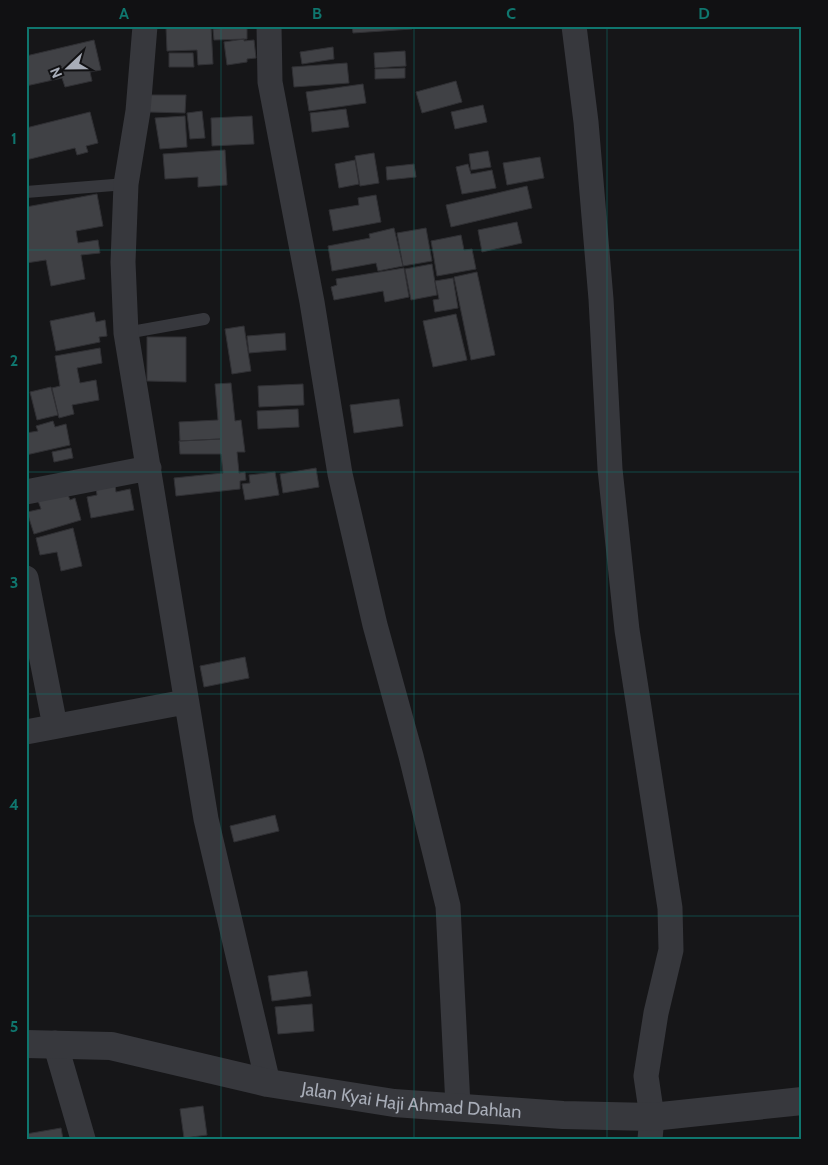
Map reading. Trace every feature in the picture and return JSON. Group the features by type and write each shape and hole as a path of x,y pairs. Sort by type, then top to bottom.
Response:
{"street":[{"path":"144,26 138,111 126,184 123,262 126,334 185,702 206,819 268,1083"},
{"path":"269,26 270,82 312,302 340,474 375,625 420,791 448,906 458,1106"},
{"path":"574,26 586,122 602,299 610,469 627,630 670,908 671,950 656,1012 646,1076 651,1128"},
{"path":"26,492 149,468"},
{"path":"26,578 55,726"},
{"path":"26,732 185,702"},
{"path":"55,1043 83,1139"},
{"name":"Jalan Kyai Haji Ahmad Dahlan","path":"26,1044 55,1043 111,1046 268,1083 394,1103 458,1106 563,1115 651,1128 802,1101"}],"lane":[{"path":"26,192 126,184"},
{"path":"126,334 204,319"}],"building":[{"path":"211,26 213,64 198,65 197,50 167,51 166,27"},
{"path":"352,26 412,26 412,29 353,33"},
{"path":"247,27 247,39 214,40 213,29"},
{"path":"244,39 244,41 254,40 256,58 247,59 247,62 227,65 224,42"},
{"path":"94,40 101,70 90,72 92,81 65,87 62,78 26,86 26,56"},
{"path":"333,47 334,59 302,64 300,52"},
{"path":"405,51 406,66 375,68 374,53"},
{"path":"169,53 193,53 194,67 169,67"},
{"path":"347,63 349,83 294,87 292,67"},
{"path":"405,68 405,78 375,79 375,69"},
{"path":"456,81 462,102 422,113 416,92"},
{"path":"363,84 366,103 309,111 306,92"},
{"path":"148,95 186,95 185,113 148,112"},
{"path":"483,105 487,122 455,129 451,112"},
{"path":"346,109 349,127 312,132 310,113"},
{"path":"202,111 205,138 190,139 187,113"},
{"path":"90,112 98,143 86,146 88,152 77,155 75,148 26,160 26,128"},
{"path":"185,116 187,147 160,149 155,118"},
{"path":"252,116 254,144 212,146 211,118"},
{"path":"225,150 227,185 198,187 198,177 165,179 163,154"},
{"path":"488,151 491,167 471,170 469,154"},
{"path":"374,153 379,183 360,186 355,156"},
{"path":"540,157 544,178 507,185 503,163"},
{"path":"355,160 359,184 339,188 335,164"},
{"path":"414,164 416,177 387,180 386,167"},
{"path":"468,164 471,174 492,170 496,188 462,194 456,167"},
{"path":"527,186 532,208 451,227 446,205"},
{"path":"97,194 103,226 76,231 78,243 98,240 100,253 81,255 85,279 51,286 46,260 26,263 26,207"},
{"path":"376,195 381,222 333,231 329,210 359,205 358,198"},
{"path":"517,222 522,243 482,252 478,230"},
{"path":"394,228 403,266 378,271 376,263 332,271 328,246 370,238 369,234"},
{"path":"426,228 432,261 403,266 397,233"},
{"path":"461,235 464,250 472,249 476,269 437,276 431,241"},
{"path":"432,264 437,295 411,300 405,269"},
{"path":"404,268 409,297 385,302 383,291 334,300 331,287 337,285 336,279"},
{"path":"477,272 495,355 471,360 454,277"},
{"path":"453,278 458,308 435,312 433,300 439,299 435,281"},
{"path":"94,312 96,322 105,320 107,336 99,337 100,342 56,351 50,321"},
{"path":"456,314 467,360 433,367 423,321"},
{"path":"244,326 251,371 232,374 225,329"},
{"path":"285,333 286,350 249,353 247,336"},
{"path":"147,337 186,337 186,382 147,381"},
{"path":"100,348 102,363 77,368 80,383 96,380 99,400 72,405 74,414 59,418 52,388 60,386 55,356"},
{"path":"231,383 235,421 241,420 245,452 237,452 239,473 245,472 246,480 240,481 240,489 176,496 174,478 223,473 221,454 180,454 179,422 218,420 215,384"},
{"path":"303,384 304,405 259,407 258,386"},
{"path":"51,387 58,415 37,420 30,392"},
{"path":"399,399 403,426 354,433 350,405"},
{"path":"298,409 299,427 258,429 257,411"},
{"path":"53,421 55,427 66,424 70,445 26,455 26,433 38,431 36,426"},
{"path":"71,448 73,458 54,462 52,452"},
{"path":"316,468 319,487 283,493 280,474"},
{"path":"275,472 279,495 245,500 242,484 250,483 249,475"},
{"path":"115,485 116,492 130,489 134,510 91,518 87,497 97,495 96,488"},
{"path":"66,490 70,500 75,498 81,520 34,534 27,512 41,509 37,498"},
{"path":"73,528 82,566 61,571 57,552 40,555 36,538"},
{"path":"245,657 249,678 204,687 200,666"},
{"path":"275,815 279,831 234,842 230,826"},
{"path":"307,971 311,996 272,1001 268,976"},
{"path":"312,1004 314,1031 278,1034 275,1007"},
{"path":"203,1106 207,1135 184,1138 180,1109"},
{"path":"61,1128 63,1139 26,1139 26,1134"}]}
